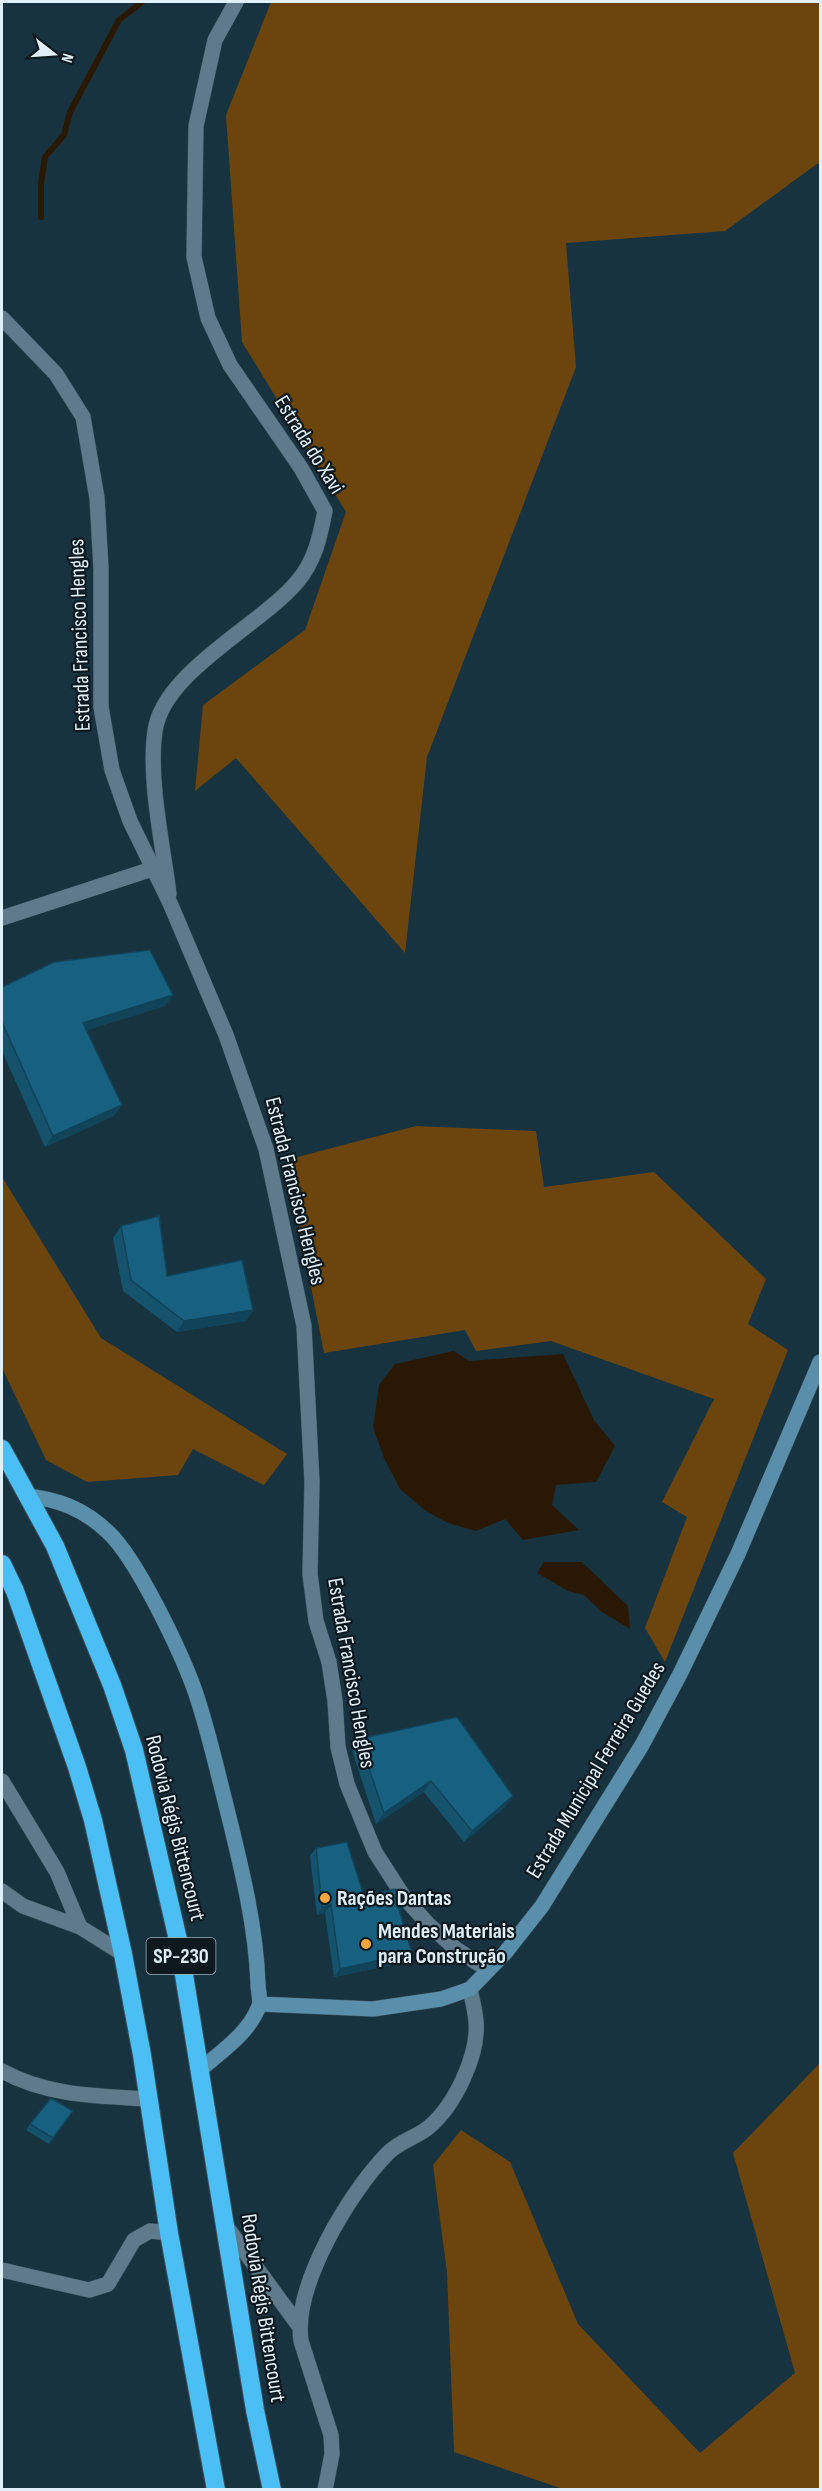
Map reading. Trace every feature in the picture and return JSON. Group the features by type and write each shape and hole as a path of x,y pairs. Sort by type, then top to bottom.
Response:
{"highway":[{"name":"Rodovia Régis Bittencourt","path":"2,1449 55,1546 89,1627 134,1750 179,1944 255,2410 272,2490"},
{"name":"SP-230","path":"2,1564 30,1633 93,1820 123,1954 149,2099 169,2233 216,2490"}],"street":[{"name":"Estrada do Xavi","path":"170,903 154,770 155,730 161,708 174,690 198,667 296,583 311,562 319,543 325,511 302,468 230,364 208,318 194,257 196,126 215,40 236,2"},
{"name":"Estrada Francisco Hengles","path":"2,318 56,374 83,417 98,510 101,707 112,770 152,869 170,903 226,1035 266,1149 304,1326 312,1482 310,1574 316,1621 329,1662 335,1701 338,1747 347,1784 375,1852 404,1897 428,1924 456,1949 488,1970"},
{"path":"2,918 152,869"},
{"name":"Estrada Municipal Ferreira Guedes","path":"260,2004 373,2009 441,1999 470,1989 505,1953 542,1906 642,1745 681,1674 738,1554 820,1362"},
{"path":"26,1496 56,1499 80,1510 108,1532 129,1559 176,1647 194,1689 209,1736 233,1837 256,1952 260,2004 247,2028 201,2069"},
{"path":"2,1781 57,1872 81,1927"},
{"path":"2,1892 23,1906 81,1927 123,1954"},
{"path":"325,2490 332,2454 331,2435 318,2386 301,2341 299,2326 304,2298 331,2232 385,2156 395,2145 426,2129 436,2120 465,2072 474,2045 476,2022 470,1989"},
{"path":"2,2071 38,2088 64,2093 149,2099"},
{"path":"226,2226 299,2326"},
{"path":"2,2270 89,2290 108,2284 134,2240 150,2231 169,2233"}],"shaded area":[{"path":"271,2 820,2 820,164 725,231 566,243 576,367 427,757 405,953 236,758 195,791 203,705 305,630 346,512 242,342 226,115"},
{"path":"416,1126 536,1131 544,1187 654,1172 766,1279 748,1324 788,1350 665,1662 645,1628 687,1517 662,1502 714,1399 551,1341 476,1351 465,1330 324,1353 286,1160"},
{"path":"2,1177 101,1338 287,1454 264,1485 193,1449 178,1475 87,1482 46,1460 2,1368"},
{"path":"454,1351 469,1361 563,1354 594,1420 615,1446 596,1482 556,1485 552,1505 579,1530 523,1540 505,1519 476,1531 448,1523 426,1511 400,1489 384,1458 373,1427 379,1385 395,1364"},
{"path":"544,1562 582,1562 628,1606 630,1629 602,1612 584,1595 568,1591 537,1573"},
{"path":"820,2063 820,2489 563,2489 454,2452 447,2273 433,2165 461,2130 510,2162 578,2324 700,2453 795,2373 733,2153"}],"building":[{"path":"150,950 173,995 83,1023 122,1105 53,1136 2,1022 2,987 54,962"},
{"path":"159,1216 167,1276 242,1260 253,1310 184,1321 131,1280 121,1226"},
{"path":"457,1717 513,1796 472,1831 431,1781 384,1813 359,1739"},
{"path":"347,1842 364,1896 395,1889 406,1904 398,1906 412,1953 340,1969 331,1905 322,1907 316,1848"},
{"path":"51,2098 73,2111 53,2138 30,2124"}],"waterway":[{"path":"41,217 41,183 45,157 64,135 70,112 119,20 142,2"}],"place":[{"name":"Rações Dantas","path":"325,1898"},
{"name":"Mendes Materiais para Construção","path":"366,1944"}]}
